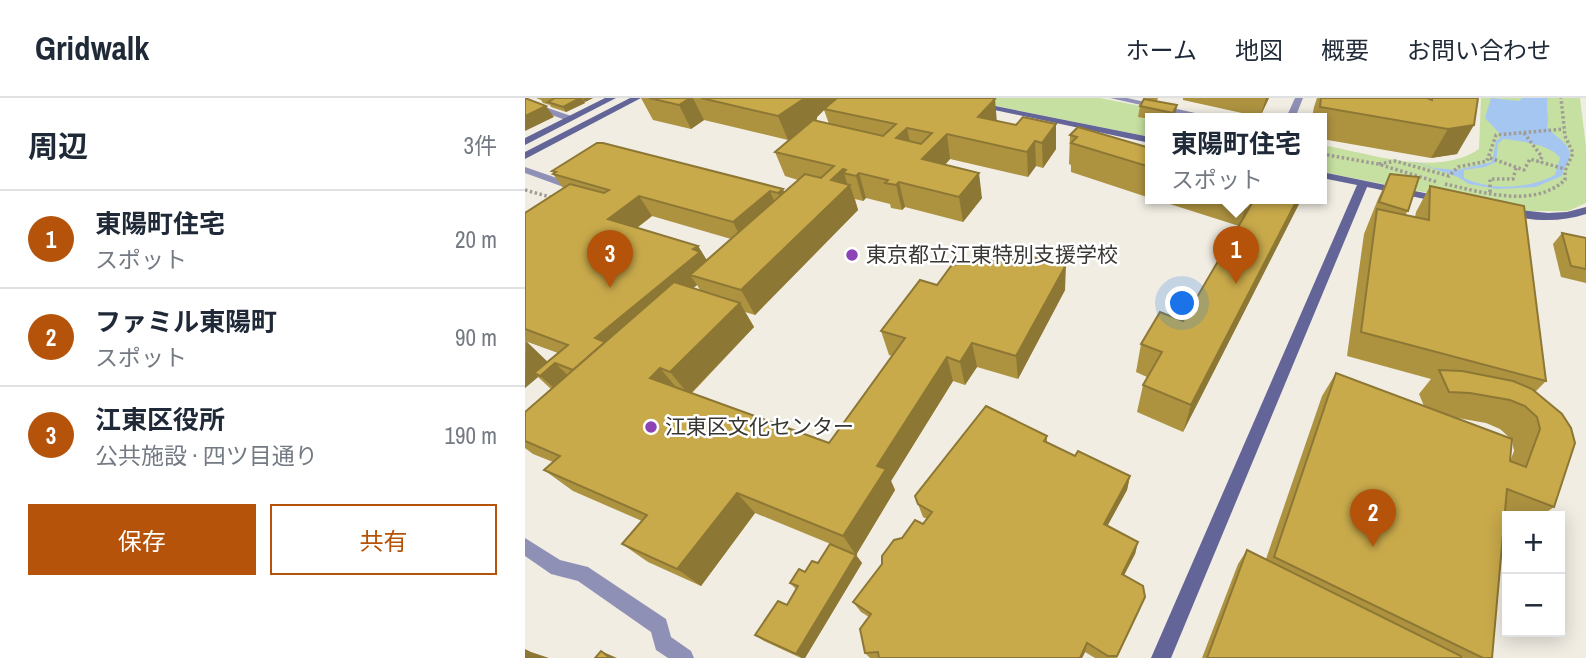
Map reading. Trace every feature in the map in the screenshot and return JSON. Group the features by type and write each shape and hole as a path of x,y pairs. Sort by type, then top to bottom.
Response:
{"street":[{"path":"525,142 612,98"},
{"path":"525,156 637,98"},
{"path":"942,98 1145,139"},
{"path":"1114,98 1189,113"},
{"path":"525,170 573,187"},
{"path":"1327,176 1455,202"},
{"path":"1161,658 1363,184"},
{"path":"1495,210 1551,217 1573,215 1586,210"},
{"path":"525,546 557,568 582,573 659,626 663,643 684,658"}],"lane":[{"path":"525,102 572,118"}],"path":[{"path":"1327,155 1378,164 1448,184 1490,192 1534,196 1552,192 1565,180 1565,169 1573,153 1564,129 1561,98"},
{"path":"1448,184 1458,166 1480,164 1490,158 1495,136 1564,129"},
{"path":"1523,133 1542,157 1539,162"},
{"path":"1490,158 1524,170 1530,159 1565,169"},
{"path":"1378,164 1395,161 1451,176"},
{"path":"1490,192 1490,179 1513,179 1516,168"},
{"path":"525,190 539,196 564,200"}],"green space":[{"path":"957,98 1100,98 1176,113 1145,113 1145,136"},
{"path":"1481,98 1580,98 1586,147 1586,203 1568,211 1520,211 1327,173 1327,146 1423,163 1443,162 1479,149"}],"water":[{"path":"1491,98 1519,101 1522,98 1548,98 1547,127 1566,145 1570,154 1562,176 1535,187 1497,189 1469,184 1458,177 1405,159 1434,168 1457,170 1492,162 1496,141 1502,136 1485,118","holes":["1503,139 1542,146 1556,153 1560,158 1555,175 1534,183 1510,187 1486,185 1464,178 1464,170 1485,167 1496,162 1498,144"]}],"building":[{"path":"525,98 546,106 525,116"},
{"path":"555,98 580,98 563,107 548,102"},
{"path":"649,98 690,98 679,105"},
{"path":"701,98 805,98 778,116"},
{"path":"837,98 992,98 995,99 978,117 1016,125 1023,117 1056,124 1042,143 1035,141 1027,152 947,134 922,159 979,173 959,197 899,182 896,185 885,183 888,180 859,173 856,176 843,173 846,170 843,169 831,180 850,185 741,290 690,275 805,174 821,178 834,166 775,152 813,120 883,136 896,124 824,109","holes":["907,128 932,133 921,144 896,138"]},
{"path":"1321,98 1478,98 1474,125 1448,129 1320,107"},
{"path":"1144,99 1177,105 1173,113 1140,106"},
{"path":"1078,127 1145,147 1145,165 1071,143 1077,137 1070,135"},
{"path":"597,143 783,189 778,193 770,191 733,222 639,196 608,219 698,246 693,249 700,252 595,338 605,342 573,370 555,363 540,376 534,373 568,345 525,329 525,213 570,184 604,193 609,190 553,174 556,172 552,171"},
{"path":"1390,174 1419,177 1408,211 1379,202"},
{"path":"1430,186 1524,206 1546,381 1361,332 1377,209 1429,220"},
{"path":"1251,204 1295,204 1191,405 1143,385 1162,352 1141,344 1160,312 1183,321"},
{"path":"1562,233 1586,238 1586,269 1571,266"},
{"name":"江東区文化センター","path":"1016,253 1066,265 1016,356 972,343 960,362 947,357 877,466 886,469 843,536 737,493 677,569 622,544 647,515 544,470 560,456 525,441 525,412 674,282 740,303 670,372 660,368 650,378 829,443 905,338 881,331 920,280 937,285 951,266 984,256 1010,263"},
{"path":"1439,370 1462,371 1513,381 1532,389 1562,414 1571,428 1575,443 1554,507 1507,489 1505,511 1502,511 1502,545 1492,658 1483,658 1274,557 1336,373 1512,439 1510,461 1526,467 1540,429 1537,417 1525,406 1510,400 1449,392"},
{"path":"986,406 1047,436 1044,441 1075,456 1078,451 1130,476 1104,524 1138,542 1122,574 1143,586 1145,597 1117,656 1108,656 1087,643 1080,658 879,658 878,652 865,653 860,629 871,614 853,602 882,564 882,556 894,540 902,538 915,520 923,524 932,512 918,504 915,496"},
{"path":"830,544 856,555 796,654 755,635 778,601 787,605 798,586 790,583 799,569 805,572 812,561 818,563"},
{"path":"1247,550 1461,656 1461,658 1207,658"},
{"path":"601,651 610,658 595,658"}],"place":[{"name":"東京都立江東特別支援学校","path":"852,255"},
{"name":"東陽町住宅","path":"1236,284"},
{"name":"江東区役所","path":"610,288"},
{"name":"江東区文化センター","path":"651,427"},
{"name":"ファミル東陽町","path":"1373,547"}]}
